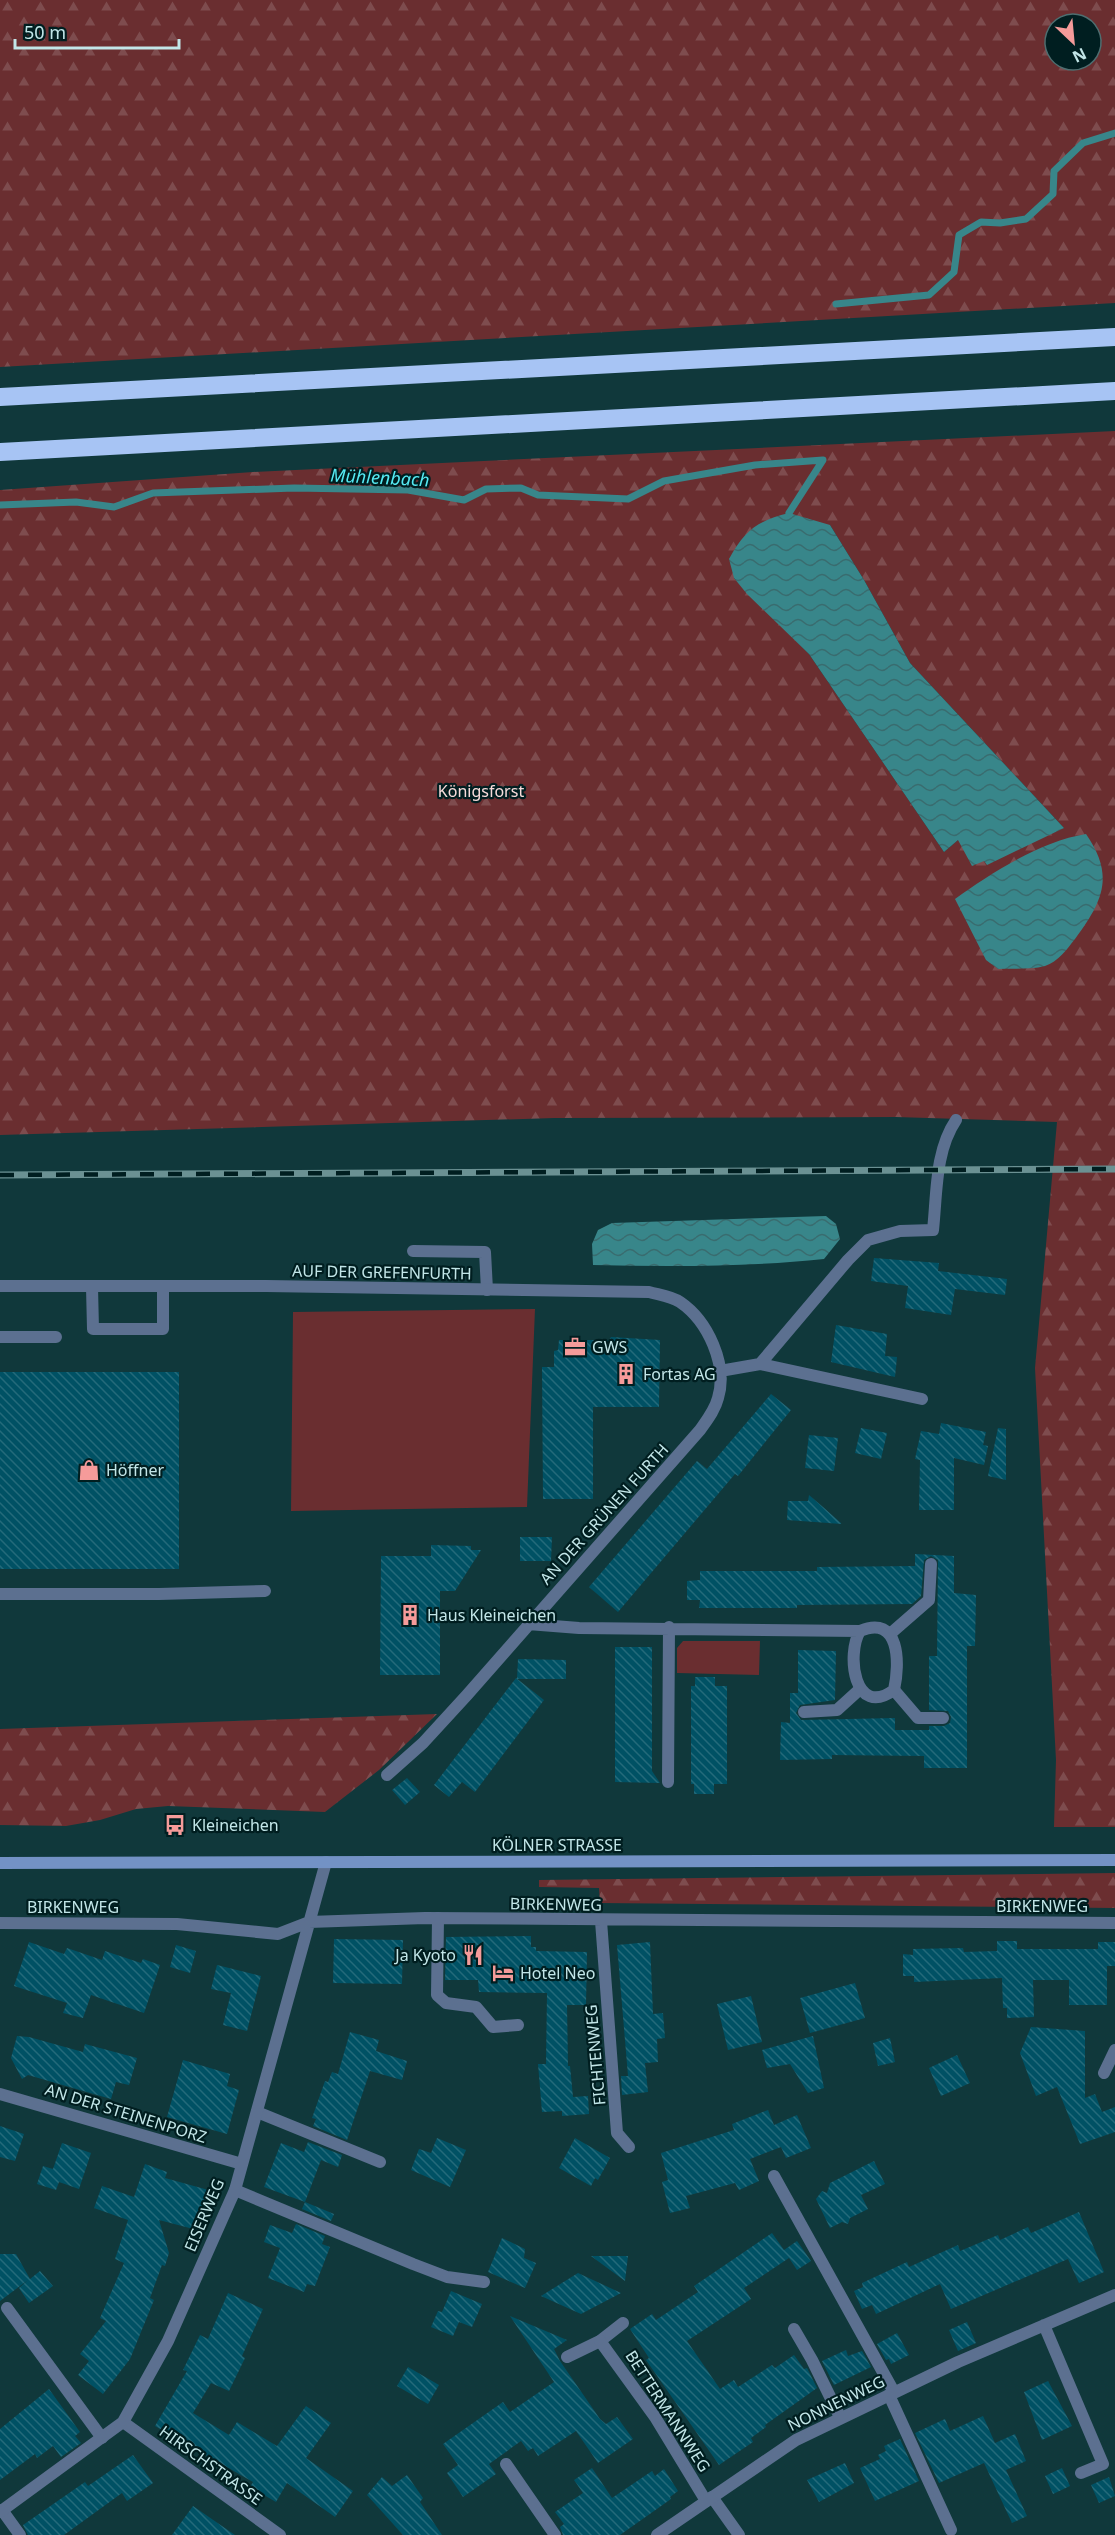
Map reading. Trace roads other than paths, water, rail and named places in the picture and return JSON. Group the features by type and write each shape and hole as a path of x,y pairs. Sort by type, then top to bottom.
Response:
{"highway":[{"path":"0,398 1115,337"},
{"path":"0,452 1115,391"}],"main road":[{"name":"KÖLNER STRASSE","path":"0,1863 1115,1860"}],"street":[{"path":"760,1364 848,1260 868,1240 900,1231 933,1230 940,1155 948,1132 956,1120"},
{"path":"413,1251 484,1252 487,1290"},
{"name":"AUF DER GREFENFURTH","path":"0,1286 163,1288 266,1286 649,1292 667,1296 695,1315 713,1346 720,1371"},
{"path":"92,1287 93,1329 163,1329 163,1288"},
{"path":"0,1337 56,1336"},
{"path":"720,1371 760,1364 922,1399"},
{"name":"AN DER GRÜNEN FURTH","path":"387,1775 423,1743 700,1430 718,1398 720,1371"},
{"path":"890,1634 929,1600 931,1564"},
{"path":"0,1594 265,1591"},
{"path":"528,1624 579,1628 669,1627 860,1631 870,1627 881,1628 890,1634 897,1659 894,1689 918,1718 943,1718"},
{"path":"668,1782 669,1627"},
{"path":"860,1631 855,1645 860,1690"},
{"path":"860,1690 875,1698 885,1696 894,1689"},
{"path":"804,1712 837,1710 860,1690"},
{"name":"EISERWEG","path":"1,2511 123,2422 168,2341 235,2190 326,1862"},
{"path":"438,1918 437,1995 446,2003 476,2007 493,2026 518,2025"},
{"name":"BIRKENWEG","path":"0,1923 177,1924 278,1934 309,1922 438,1918 1115,1923"},
{"name":"FICHTENWEG","path":"601,1921 617,2133 629,2147"},
{"path":"1104,2073 1115,2050"},
{"name":"AN DER STEINENPORZ","path":"0,2094 242,2164"},
{"path":"257,2112 380,2162"},
{"path":"774,2176 892,2394 951,2530"},
{"path":"235,2190 413,2265 447,2277 484,2282"},
{"name":"NONNENWEG","path":"661,2534 796,2440 840,2417 1115,2295"},
{"path":"7,2308 102,2438"},
{"path":"567,2358 600,2341 623,2323"},
{"path":"1044,2325 1103,2464 1081,2474"},
{"path":"794,2329 840,2417"},
{"name":"BETTERMANNWEG","path":"600,2341 655,2417 709,2499 739,2535"},
{"name":"HIRSCHSTRASSE","path":"123,2422 280,2535"},
{"path":"506,2464 555,2535"},
{"path":"1,2511 20,2535"}],"water":[{"path":"789,513 830,525 864,580 910,663 1064,828 987,865 984,861 972,866 958,840 944,852 809,654 747,594 734,578 729,559 741,541 760,523"},
{"path":"1086,834 1095,849 1103,876 1098,900 1085,925 1065,951 1050,964 1034,968 998,969 986,960 955,899 1017,859 1052,843"},
{"path":"826,1216 836,1224 840,1239 824,1259 709,1266 593,1265 592,1244 598,1230 612,1223"}],"waterway":[{"name":"Mühlenbach","path":"836,304 929,295 954,272 959,235 981,222 1000,223 1026,219 1053,194 1054,171 1083,143 1115,133"},
{"name":"Mühlenbach","path":"0,505 76,502 114,507 153,493 294,488 408,490 464,500 486,489 521,488 538,495 628,499 664,481 755,465 823,460 789,513"}],"railway":[{"path":"0,1175 1115,1169"}],"place":[{"name":"GWS","path":"575,1347"},
{"name":"Fortas AG","path":"626,1374"},
{"name":"Höffner","path":"89,1470"},
{"name":"Haus Kleineichen","path":"410,1615"},
{"name":"Kleineichen","path":"175,1825"},
{"name":"Ja Kyoto","path":"473,1955"},
{"name":"Hotel Neo","path":"503,1973"}],"park label":[{"name":"Königsforst","path":"481,791"}]}
